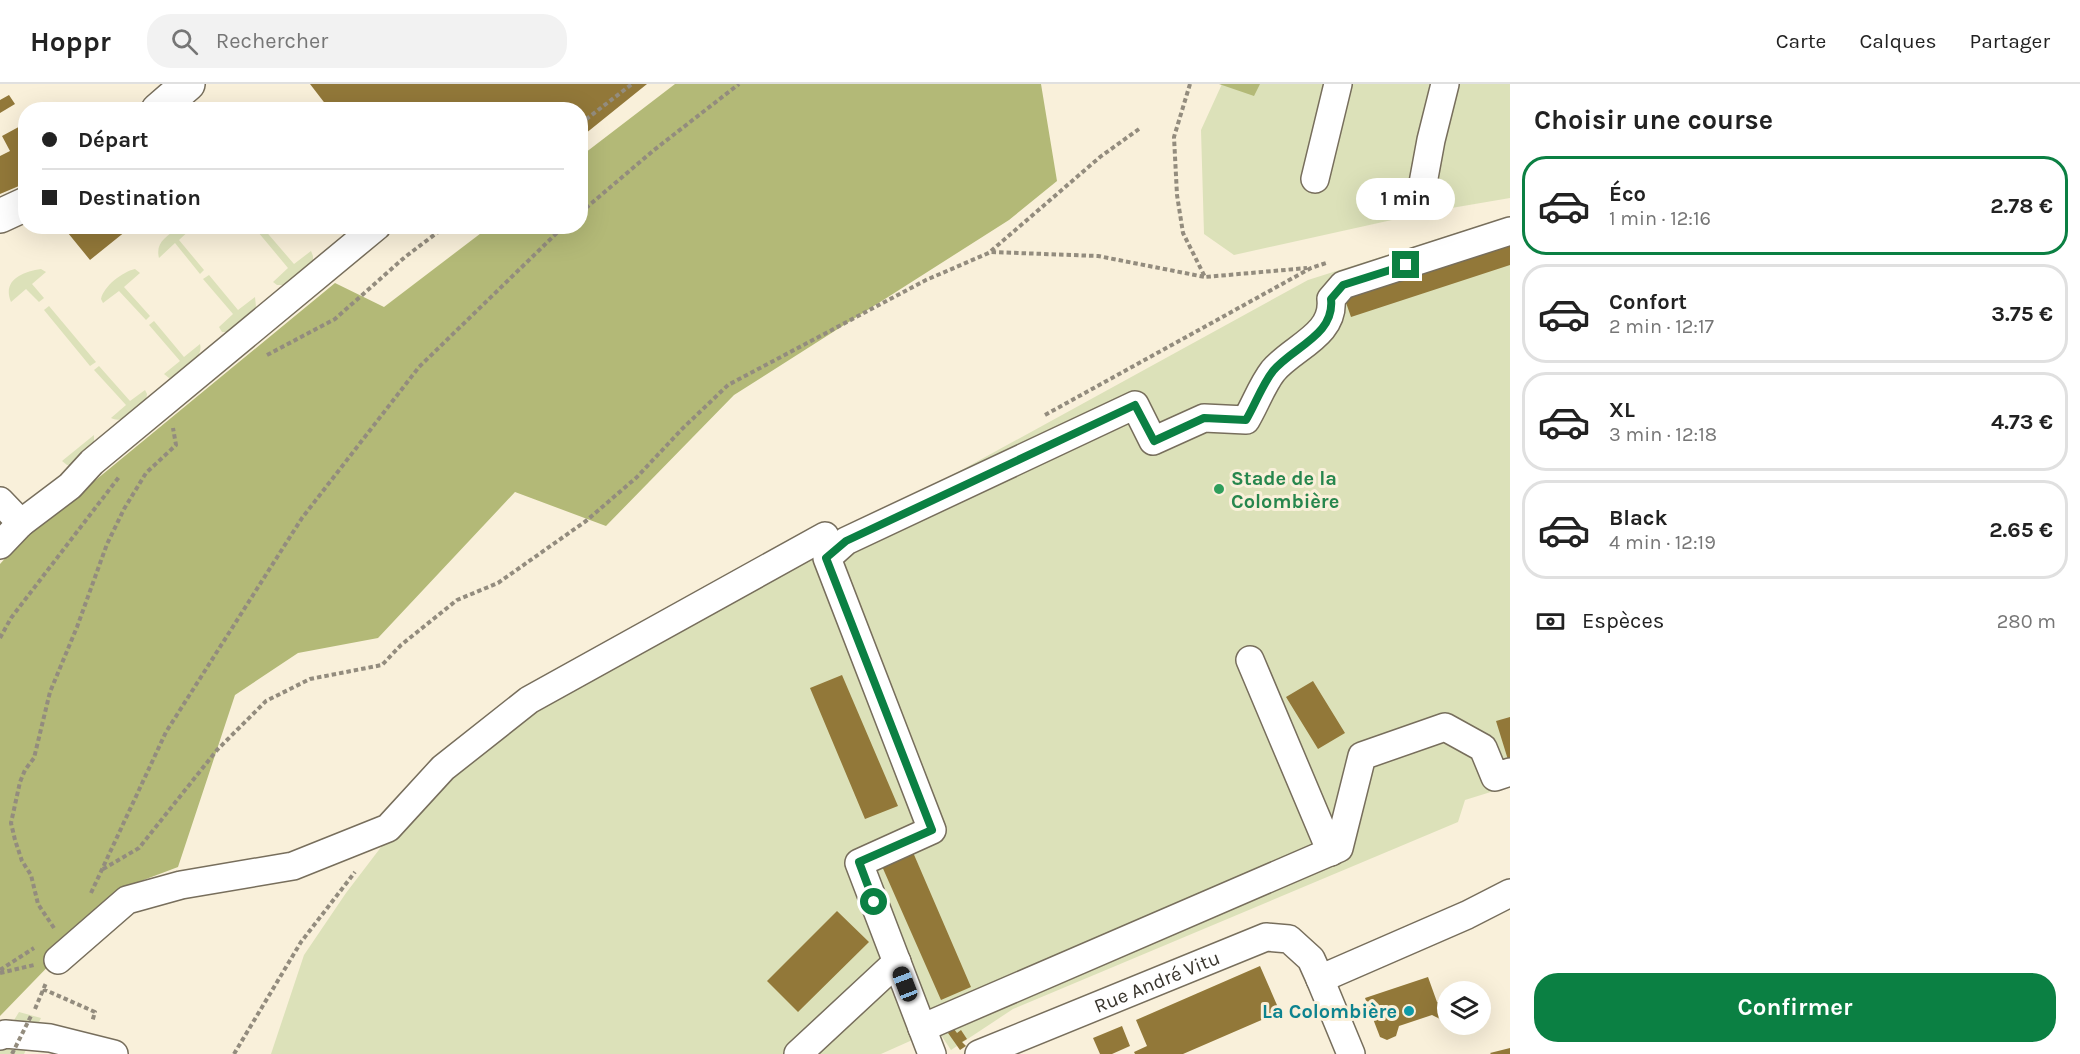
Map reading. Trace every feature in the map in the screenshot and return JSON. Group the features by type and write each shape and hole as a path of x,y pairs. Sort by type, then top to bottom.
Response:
{"main road":[{"path":"167,102 188,84"},
{"path":"0,216 18,208"}],"street":[{"path":"1315,179 1338,84"},
{"path":"1421,194 1445,84"},
{"path":"932,1054 859,862 932,830 826,558 846,541 1135,405 1154,441 1204,418 1246,420 1273,371 1325,327 1332,310 1331,299 1343,285 1510,231"},
{"path":"0,545 21,523 70,486 92,462 367,234"},
{"path":"0,501 21,523"},
{"path":"50,951 127,900 181,885 293,866 388,828 443,768 529,700 825,536"},
{"path":"1250,660 1331,852"},
{"path":"922,1028 1339,848 1362,756 1445,727 1483,748 1494,777 1510,772"},
{"path":"1320,979 1467,915 1510,893"},
{"name":"Rue André Vitu","path":"978,1054 1266,937 1289,939 1311,959 1351,1054"},
{"path":"798,1054 897,962"},
{"path":"0,1041 30,1042 48,1026"},
{"path":"0,1036 48,1026 114,1054"}],"path":[{"path":"588,118 632,84"},
{"path":"588,206 654,150 739,84"},
{"path":"1190,84 1174,137 1178,195 1183,233 1205,277"},
{"path":"103,869 139,848 151,830 217,750 266,701 310,679 382,665 401,645 457,600 498,583 586,521 636,477 728,385 927,280 991,252 1100,156 1138,129"},
{"path":"266,355 335,319 405,257 435,234"},
{"path":"88,900 166,732 302,518 419,368 556,234"},
{"path":"991,252 1098,256 1205,277 1311,268 1042,416"},
{"path":"48,936 54,929 38,904 31,875 22,861 15,840 11,823 15,803 25,770 34,758 50,692 90,596 107,544 124,509 146,473 176,445 170,413 163,403"},
{"path":"0,638 11,618 124,470"},
{"path":"234,1054 301,942 359,866"},
{"path":"0,972 50,951"},
{"path":"0,972 50,951"},
{"path":"48,1026 34,1011 43,989 95,1012 93,1022 81,1020"},
{"path":"12,1054 31,1016"}],"green space":[{"path":"675,84 1041,84 1057,181 1009,220 734,395 606,526 515,492 378,638 298,653 235,695 178,867 125,887 0,1016 0,564 18,544 335,283 384,307 480,234 588,234 588,151"},
{"path":"1219,84 1260,84 1254,96"},
{"path":"1222,84 1510,84 1510,198 1428,212 1234,255 1204,234 1201,130"},
{"name":"Stade de la Colombière","path":"1510,216 1510,786 1465,800 1458,822 1013,1009 951,1050 937,1029 881,1054 271,1054 304,955 346,893 420,796 548,697 1308,280"},
{"path":"170,234 185,234 179,240 204,270 200,274 175,243 159,258 160,244"},
{"path":"260,234 268,234 294,264 311,251 313,262 284,285 277,285 273,282 288,268"},
{"path":"41,269 46,272 32,284 44,298 39,302 26,289 11,302 9,288 15,278"},
{"path":"135,269 140,273 124,287 150,316 146,320 119,291 103,303 101,299 114,280"},
{"path":"209,275 238,310 255,297 256,307 228,332 222,332 219,327 233,314 203,279"},
{"path":"49,306 96,362 90,366 44,310"},
{"path":"154,321 184,357 200,344 196,358 174,377 169,378 164,374 180,361 149,325"},
{"path":"99,366 130,401 145,390 146,400 126,417 116,420 111,418 126,405 94,370"},
{"path":"94,435 94,444 71,465 62,461"},
{"path":"19,1012 41,1018 24,1054 0,1054 0,1043"}],"building":[{"path":"310,84 647,84 588,132 588,102 324,102"},
{"path":"9,95 15,104 0,113 0,100"},
{"path":"18,127 18,186 0,194 0,156 10,151 2,136"},
{"path":"69,234 122,234 90,260"},
{"path":"1510,242 1510,265 1351,317 1344,297"},
{"path":"842,675 898,806 865,819 810,688"},
{"path":"1313,681 1345,733 1318,749 1286,697"},
{"path":"1510,717 1510,763 1509,763 1496,721"},
{"path":"912,850 971,987 941,1000 881,864"},
{"path":"837,911 869,942 798,1012 767,981"},
{"path":"1260,966 1280,1012 1183,1054 1135,1054 1134,1052 1147,1046 1136,1020"},
{"name":"La Colombière","path":"1428,977 1437,1002 1437,1018 1432,1015 1399,1026 1396,1036 1387,1040 1380,1037 1365,998"},
{"path":"1122,1026 1130,1046 1112,1054 1100,1054 1093,1038"},
{"path":"954,1029 957,1033 961,1030 967,1039 962,1042 966,1046 960,1050 948,1033"},
{"path":"1510,1048 1510,1054 1490,1053"}],"place":[{"name":"Stade de la Colombière","path":"1219,489"},
{"name":"La Colombière","path":"1409,1011"}],"route":[{"path":"874,902 859,862 932,830 826,558 846,541 1135,405 1154,441 1204,418 1246,420 1273,371 1325,327 1332,310 1331,299 1343,285 1406,265"}]}
